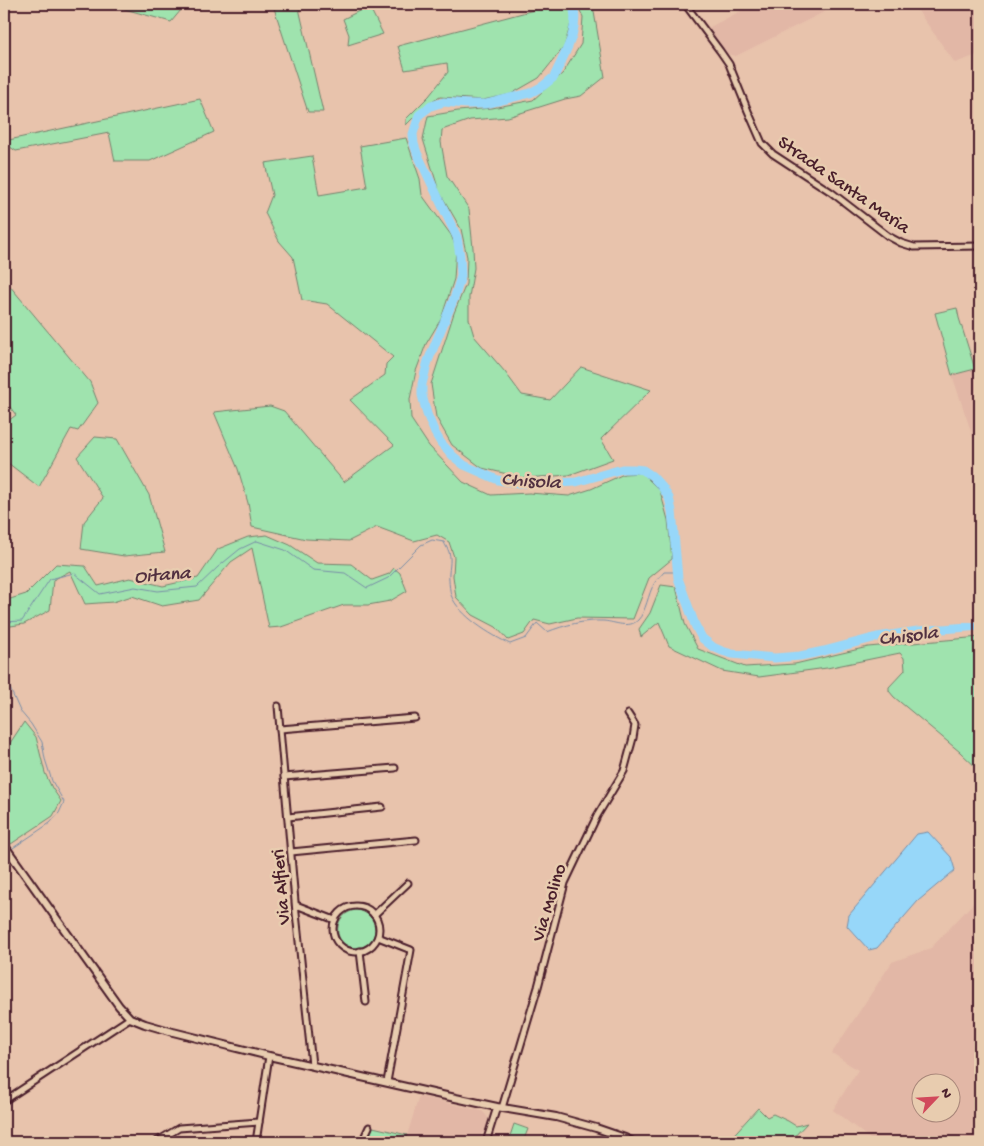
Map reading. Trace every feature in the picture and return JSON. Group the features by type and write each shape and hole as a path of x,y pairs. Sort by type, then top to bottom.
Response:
{"street":[{"name":"Strada Santa Maria","path":"685,4 729,64 762,142 773,154 830,192 888,236 901,243 914,247 980,246"},
{"name":"Via Alfieri","path":"278,706 312,1065"},
{"name":"Via Molino","path":"486,1142 500,1107 538,987 565,883 597,816 624,771 635,725 628,714"},
{"path":"280,729 415,718"},
{"path":"284,777 395,768"},
{"path":"288,817 382,807"},
{"path":"291,852 416,840"},
{"path":"7,849 119,1006 130,1018 173,1032 269,1056 556,1118 596,1128 633,1142"},
{"path":"374,915 408,883"},
{"path":"296,905 335,920"},
{"path":"350,906 364,907 374,915 378,921 378,937 370,947 360,951 349,951 337,942 333,927 338,914 344,909 350,906"},
{"path":"378,937 411,950 387,1082"},
{"path":"360,951 366,1002"},
{"path":"4,1101 130,1018"},
{"path":"256,1142 269,1056"},
{"path":"156,1142 179,1128 259,1122"},
{"path":"362,1142 368,1127"}],"shaded area":[{"path":"754,4 840,4 736,56 727,54 708,28"},
{"path":"913,4 980,4 980,54 955,63"},
{"path":"975,369 980,386 980,448 975,443 952,375"},
{"path":"980,896 980,1142 874,1142 833,1110 858,1070 832,1053 892,962 931,948"},
{"path":"419,1096 482,1111 489,1121 487,1133 482,1133 479,1142 408,1142 406,1139"}],"green space":[{"path":"125,4 174,4 181,10 171,22 121,8"},
{"path":"298,4 323,112 308,112 273,5"},
{"path":"549,4 567,4 573,16 564,47 539,78 511,94 483,100 440,97 425,106 406,125 406,119 429,96 448,72 447,63 405,70 398,46 549,6"},
{"path":"577,4 592,4 593,6 605,77 581,96 565,99 508,117 470,120 442,130 441,142 447,176 469,209 474,268 469,297 469,319 474,336 522,395 550,400 581,367 651,390 601,439 613,459 569,475 524,478 482,468 452,445 436,417 431,384 454,313 466,284 467,257 461,229 439,191 423,139 428,116 492,108 533,100 563,73 581,44 583,17"},
{"path":"369,6 383,34 348,45 349,35 343,19"},
{"path":"200,99 214,132 150,161 115,161 109,133 16,151 4,143 4,141"},
{"path":"406,138 420,179 422,195 451,235 456,248 454,279 441,319 426,344 416,371 410,399 411,419 429,446 463,482 491,495 529,493 569,496 591,489 624,474 642,473 660,491 668,520 672,559 649,578 633,619 577,618 550,624 534,620 524,634 508,640 496,627 473,615 456,597 453,576 454,557 449,542 437,535 414,541 377,527 349,541 306,539 252,527 248,503 238,469 214,412 270,406 284,411 344,482 394,445 350,400 385,375 386,364 393,357 327,304 302,300 293,257 279,241 265,213 272,195 265,163 312,156 319,195 367,187 360,146"},
{"path":"4,279 90,382 98,403 78,431 71,429 39,487 4,460 4,424 16,415 4,399"},
{"path":"957,308 975,369 952,375 935,313"},
{"path":"95,437 117,439 149,495 165,552 124,556 81,549 84,522 103,498 77,457"},
{"path":"267,535 290,545 317,563 351,564 372,580 389,574 394,568 400,573 407,591 390,601 368,605 344,605 281,627 269,628 252,548 231,562 199,600 162,606 132,596 113,602 85,604 70,571 53,580 50,610 24,624 4,627 4,601 26,594 56,564 85,566 98,586 130,578 163,586 198,578 218,549 248,537"},
{"path":"661,585 676,587 685,624 698,649 745,667 795,664 868,647 980,637 980,771 889,691 889,687 905,670 904,658 900,653 827,668 759,677 722,671 669,646 659,622 641,637 639,629 650,613"},
{"path":"24,722 36,737 45,773 61,801 53,816 11,844 4,833 4,752"},
{"path":"356,910 364,912 370,917 375,929 374,936 370,942 365,946 357,948 349,947 343,943 338,931 342,918"},
{"path":"758,1108 767,1117 773,1114 796,1126 807,1123 792,1139 795,1142 727,1142"},
{"path":"514,1124 528,1129 523,1142 508,1142"},
{"path":"373,1127 407,1135 406,1139 408,1142 366,1142"}],"water":[{"path":"928,832 951,857 955,870 918,901 877,948 869,950 847,926 849,915 917,834"}],"waterway":[{"name":"Chisola","path":"572,4 575,22 570,41 554,77 543,86 530,93 486,104 444,102 431,106 419,115 413,134 417,153 457,237 460,256 461,276 455,296 428,361 422,384 422,395 427,414 441,443 464,465 498,480 519,483 576,482 622,469 643,470 652,476 669,498 672,511 678,578 695,625 702,638 713,647 722,651 732,654 775,658 800,656 877,637 918,631 980,626"},
{"name":"Oitana","path":"4,622 22,621 50,579 74,573 100,594 135,587 158,591 197,587 240,549 257,541 285,550 313,570 345,573 367,588 388,578 421,545 432,540 444,542 450,555 449,585 455,603 476,624 510,644 526,638 537,623 547,632 589,621 604,621 626,625 634,623 641,617 656,581 664,572 677,572"},
{"name":"Oitana","path":"4,675 20,711 42,742 52,781 64,802 59,813 50,823 10,850"}]}
